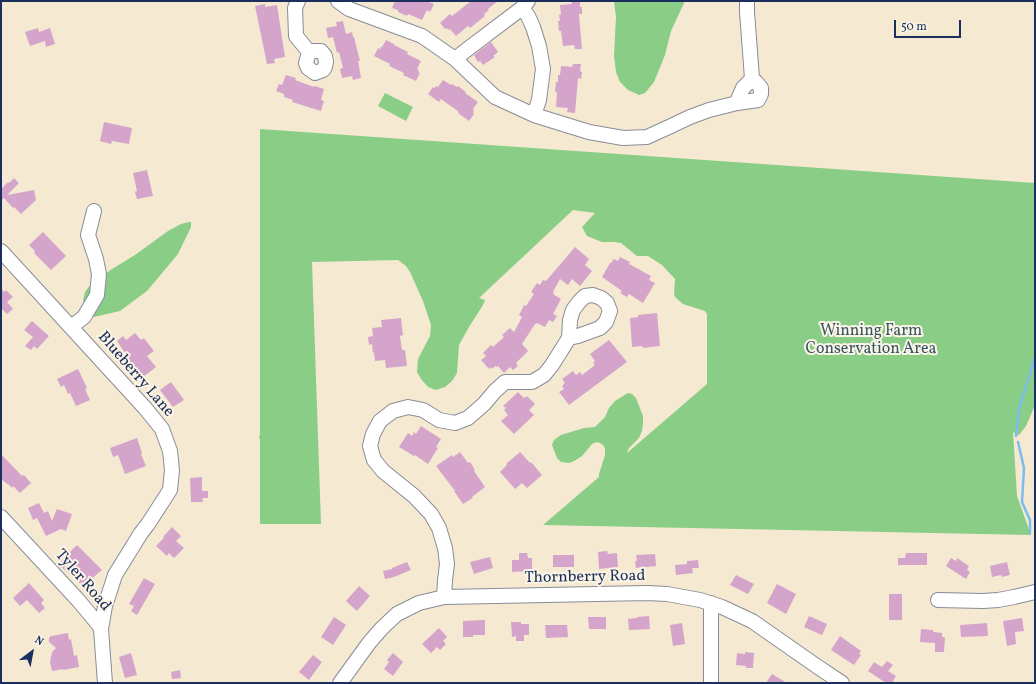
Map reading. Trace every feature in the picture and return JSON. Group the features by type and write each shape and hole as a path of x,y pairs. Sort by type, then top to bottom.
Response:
{"street":[{"path":"298,1 295,8 296,36 309,52"},
{"path":"338,1 349,9 422,36 455,59 495,97 534,114 589,132 624,138 647,137 709,110 737,103 758,100 761,94 761,88 752,79 747,1"},
{"path":"455,59 525,4 539,46 543,69 539,100 534,114"},
{"path":"71,327 84,318 97,295 99,274 88,235 94,211"},
{"name":"Blueberry Lane","path":"1,251 162,429 170,451 172,470 170,490 115,575 105,606 101,629"},
{"path":"444,597 447,564 445,548 439,528 431,514 414,496 383,472 374,460 370,446 373,434 380,421 392,411 408,407 423,410 439,420 455,423 468,418 484,404 494,391 505,382 532,382 544,375 569,338"},
{"name":"Tyler Road","path":"1,517 78,600 98,624 101,629 106,683"},
{"path":"938,600 998,600 1035,592"},
{"name":"Thornberry Road","path":"340,683 369,643 382,628 396,614 419,602 444,597 648,593 667,594 711,603 737,614 752,621 842,683"},
{"path":"711,603 711,683"}],"green space":[{"path":"614,1 685,1 671,31 665,55 654,82 645,93 639,95 628,90 620,82 616,72 614,56 616,17"},
{"path":"385,93 413,107 406,121 378,106"},
{"name":"Winning Farm Conservation Area","path":"260,129 1035,183 1035,405 1026,426 1019,435 1015,434 1013,431 1017,496 1031,535 543,525 599,477 605,455 605,448 602,444 597,442 592,444 582,456 574,461 569,463 561,462 557,458 552,445 554,440 561,435 584,428 595,427 605,417 609,408 615,401 628,393 632,394 636,398 643,416 643,423 639,438 629,448 627,453 707,384 707,314 705,311 683,304 676,298 674,295 675,279 662,265 648,256 637,256 621,243 602,242 587,236 582,227 595,213 573,210 479,298 485,300 459,345 457,373 452,381 445,387 436,390 428,387 417,372 418,359 430,336 431,325 423,301 406,266 398,260 312,262 321,524 260,524"},
{"path":"191,222 191,227 178,254 147,291 120,311 94,317 85,307 83,301 85,292 91,284 168,231 181,224"}],"building":[{"path":"395,1 427,1 434,4 430,12 427,10 422,20 408,14 407,16 392,8"},
{"path":"471,1 498,1 488,9 489,10 484,14 485,16 470,28 468,26 456,36 450,29 445,29 440,23 450,14 452,16"},
{"path":"571,1 580,1 580,7 582,7 582,14 579,14 582,49 575,49 574,45 563,46 561,31 559,31 558,21 560,21 559,15 561,14 560,5 572,4"},
{"path":"265,4 265,7 277,5 285,57 274,59 275,63 267,64 255,6"},
{"path":"343,21 346,34 352,32 360,61 358,61 361,78 353,80 352,76 342,78 340,69 343,68 339,52 337,53 333,37 328,38 326,28 337,26 336,22"},
{"path":"38,28 39,32 50,28 55,44 46,47 45,41 30,46 25,32"},
{"path":"386,40 408,52 407,54 421,61 417,69 420,73 416,81 403,75 404,73 389,66 390,64 374,56 378,48 380,49 382,47"},
{"path":"491,42 498,52 493,56 495,57 483,65 480,61 478,62 474,55"},
{"path":"573,64 581,64 580,71 582,72 581,79 578,78 575,113 567,112 568,108 556,107 557,92 555,92 556,82 558,82 558,75 560,75 561,66 572,67"},
{"path":"286,75 314,87 324,89 321,100 324,101 321,111 292,102 293,100 284,97 284,94 276,91 279,84 282,85"},
{"path":"443,80 451,85 458,86 478,102 473,109 474,114 469,121 441,99 439,102 428,94 433,87 438,87"},
{"path":"104,122 132,128 129,144 112,141 111,144 100,141"},
{"path":"147,170 153,196 137,199 135,192 137,191 133,173"},
{"path":"14,178 19,183 7,195 34,190 36,200 21,214 4,198 1,201 1,189"},
{"path":"43,232 66,256 51,270 34,253 35,251 29,245"},
{"path":"575,247 589,259 585,265 592,271 580,286 572,279 568,285 560,279 553,292 553,294 561,299 553,314 557,316 553,322 549,320 545,327 537,323 535,324 522,344 528,351 516,363 518,366 513,370 510,367 504,373 498,366 495,366 492,369 490,367 489,369 481,360 486,356 483,353 491,345 493,347 504,337 502,335 510,328 514,332 522,317 519,315 524,305 526,306 534,294 531,292 537,283 540,285 543,280 546,281"},
{"path":"620,257 630,262 629,264 651,276 649,280 655,283 643,303 629,294 627,297 620,293 622,291 602,277 610,263 614,259 618,261"},
{"path":"1,288 4,292 6,290 13,297 7,302 13,309 7,314 1,308"},
{"path":"657,313 660,346 643,348 642,346 632,347 630,318 638,317 638,315"},
{"path":"401,318 403,335 400,336 402,350 405,350 407,366 386,368 385,360 375,361 372,344 369,345 368,337 373,336 372,328 382,327 381,320"},
{"path":"32,321 49,336 37,349 34,346 31,350 25,346 33,337 24,330"},
{"path":"135,333 141,340 144,338 154,351 147,356 156,367 143,377 124,354 125,353 117,341 123,336 126,340"},
{"path":"609,340 627,362 569,405 559,392 564,389 562,386 565,383 562,379 573,371 576,375 580,372 582,375 595,365 593,363 595,361 590,354"},
{"path":"78,369 87,388 85,389 90,400 76,406 70,393 68,394 64,385 61,387 57,379"},
{"path":"171,382 184,400 173,407 160,390"},
{"path":"518,392 524,398 527,396 535,404 529,410 534,415 514,434 501,421 508,415 504,410 506,408 503,406"},
{"path":"421,426 441,439 436,447 438,448 428,464 399,447 408,433 412,436 414,432 416,434"},
{"path":"137,438 146,466 125,474 118,455 113,457 110,448"},
{"path":"460,452 468,463 470,462 475,470 474,471 485,487 472,497 473,498 463,504 436,466 452,455 453,457"},
{"path":"520,452 542,475 527,488 522,483 515,489 500,472 507,465 506,464"},
{"path":"1,454 22,476 24,475 31,483 20,493 13,486 12,488 1,479"},
{"path":"202,477 202,491 208,491 208,498 202,498 203,502 191,502 190,478"},
{"path":"39,503 44,513 48,511 52,521 57,509 72,514 66,531 61,529 46,536 37,518 33,520 28,508"},
{"path":"172,527 181,536 176,541 184,548 174,558 169,553 167,556 156,546"},
{"path":"77,545 102,570 83,586 58,564"},
{"path":"607,551 608,554 617,553 618,567 599,569 598,552"},
{"path":"519,553 527,553 528,558 532,558 532,571 512,572 512,560 519,560"},
{"path":"906,553 927,553 927,565 898,565 898,558 905,558"},
{"path":"655,554 656,566 636,568 636,555"},
{"path":"553,555 574,555 574,567 553,567"},
{"path":"490,557 493,568 474,574 470,562"},
{"path":"951,558 956,561 957,558 969,566 967,570 970,572 966,579 946,566"},
{"path":"698,560 699,568 692,568 693,573 676,575 675,565 687,564 687,561"},
{"path":"407,562 411,570 385,579 383,571 392,569"},
{"path":"1007,562 1010,575 992,577 990,566"},
{"path":"736,575 754,584 748,594 730,585"},
{"path":"144,578 155,584 137,615 131,611 134,606 129,604"},
{"path":"29,583 44,600 41,603 45,608 39,613 27,600 20,606 13,598"},
{"path":"777,584 796,594 786,614 767,603"},
{"path":"359,586 370,596 357,611 346,601"},
{"path":"889,594 902,594 902,620 889,620"},
{"path":"649,616 650,629 629,630 628,619"},
{"path":"809,616 827,624 822,635 804,627"},
{"path":"334,617 346,625 333,645 321,637"},
{"path":"588,617 606,617 606,629 589,629"},
{"path":"1022,618 1024,631 1015,632 1016,644 1007,646 1003,621"},
{"path":"485,620 485,635 463,637 463,621"},
{"path":"511,622 529,624 529,635 524,635 524,641 516,641 516,636 512,637"},
{"path":"682,623 685,644 673,646 670,625"},
{"path":"987,623 988,636 961,637 960,625"},
{"path":"545,625 567,625 568,637 546,638"},
{"path":"439,628 447,637 443,641 446,644 440,650 437,647 431,653 422,644"},
{"path":"921,629 933,630 933,632 942,633 942,637 945,637 944,652 935,652 935,643 920,642"},
{"path":"68,633 69,640 71,639 74,656 77,655 79,667 52,671 50,662 52,652 56,648 49,642 49,638 51,636"},
{"path":"840,636 861,651 859,654 861,655 854,665 831,650"},
{"path":"745,652 754,653 753,668 746,668 746,666 736,665 737,653 745,654"},
{"path":"131,653 137,675 125,678 119,657"},
{"path":"393,653 403,662 393,676 384,669 389,662 387,660"},
{"path":"313,655 322,662 309,680 299,672"},
{"path":"887,661 893,665 888,671 896,676 892,683 886,683 868,671 874,662 882,667"},
{"path":"180,670 181,678 172,679 171,672"},
{"path":"772,674 787,683 766,683"}],"waterway":[{"path":"1016,436 1019,409 1035,357"},
{"path":"1018,442 1024,468 1022,502 1030,520 1030,533"}]}
